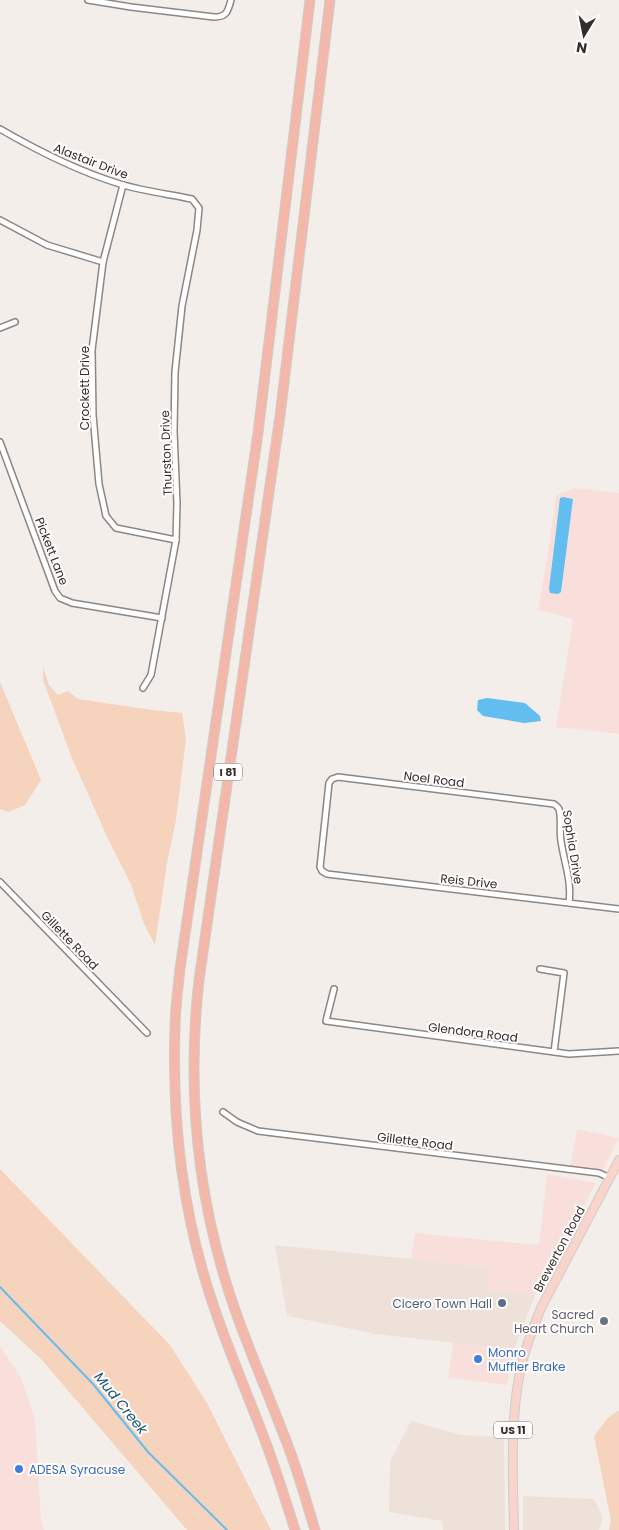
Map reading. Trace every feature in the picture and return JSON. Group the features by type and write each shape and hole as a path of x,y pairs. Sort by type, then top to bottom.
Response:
{"highway":[{"name":"I 81","path":"295,1530 271,1455 210,1295 196,1247 185,1194 177,1134 174,1062 180,969 258,433 310,0"},
{"name":"I 81","path":"315,1530 284,1435 231,1299 221,1264 207,1208 199,1154 195,1117 193,1043 200,971 280,416 330,0"}],"main road":[{"name":"Brewerton Road","path":"514,1530 513,1420 522,1361 541,1308 619,1160"}],"street":[{"path":"88,0 209,17 221,17 225,14 232,0"},
{"name":"Alastair Drive","path":"0,129 37,151 123,185 192,199 198,205 199,214"},
{"name":"Crockett Drive","path":"123,185 103,262 92,350 95,451 104,510 109,521 116,528 176,540"},
{"name":"Thurston Drive","path":"143,688 151,676 176,540 175,372 182,306 199,214"},
{"path":"0,220 46,245 103,262"},
{"path":"0,328 15,322"},
{"name":"Pickett Lane","path":"0,442 55,591 60,598 72,603 162,618"},
{"name":"Noel Road","path":"320,867 327,791 332,779 338,777 547,802"},
{"name":"Sophia Drive","path":"547,802 558,807 560,812 561,841 568,868 570,887 569,903"},
{"name":"Reis Drive","path":"320,867 322,871 330,875 619,909"},
{"name":"Gillette Road","path":"0,882 147,1032"},
{"path":"540,968 564,973 554,1052"},
{"name":"Glendora Road","path":"334,989 326,1022 554,1052 587,1054 619,1051"},
{"name":"Gillette Road","path":"223,1112 237,1122 258,1131 599,1173 610,1178"}],"shaded area":[{"path":"575,488 619,493 619,734 556,727 573,620 538,610 556,495"},
{"path":"43,667 49,685 58,695 68,691 78,699 182,713 186,739 176,820 167,863 155,945 144,924 131,884 108,839 72,758 43,680"},
{"path":"0,682 41,780 25,805 9,812 0,809"},
{"path":"577,1129 619,1138 602,1172 570,1168"},
{"path":"0,1169 170,1345 207,1403 271,1530 187,1530 41,1359 0,1321"},
{"path":"547,1174 596,1183 535,1295 487,1289 490,1267 411,1259 415,1233 539,1245"},
{"path":"275,1245 490,1267 487,1289 535,1295 514,1350 376,1334 287,1316"},
{"path":"453,1343 514,1350 507,1385 448,1378"},
{"name":"ADESA Syracuse","path":"0,1346 21,1378 35,1420 41,1519 44,1530 0,1530"},
{"path":"619,1410 619,1530 609,1530 611,1521 594,1436 608,1418"},
{"path":"411,1421 460,1435 504,1437 505,1530 443,1530 442,1521 389,1512 390,1462"},
{"path":"523,1496 594,1499 603,1518 599,1530 523,1530"}],"water":[{"path":"560,498 573,499 561,592 558,594 550,593 549,589"},
{"path":"487,698 525,703 540,716 541,721 524,723 483,716 477,710 478,700"}],"waterway":[{"name":"Mud Creek","path":"0,1287 93,1384 148,1452 227,1530"}],"place":[{"name":"Cicero Town Hall","path":"502,1303"},
{"name":"Sacred Heart Church","path":"604,1321"},
{"name":"Monro Muffler Brake","path":"478,1359"},
{"name":"ADESA Syracuse","path":"19,1469"}]}
